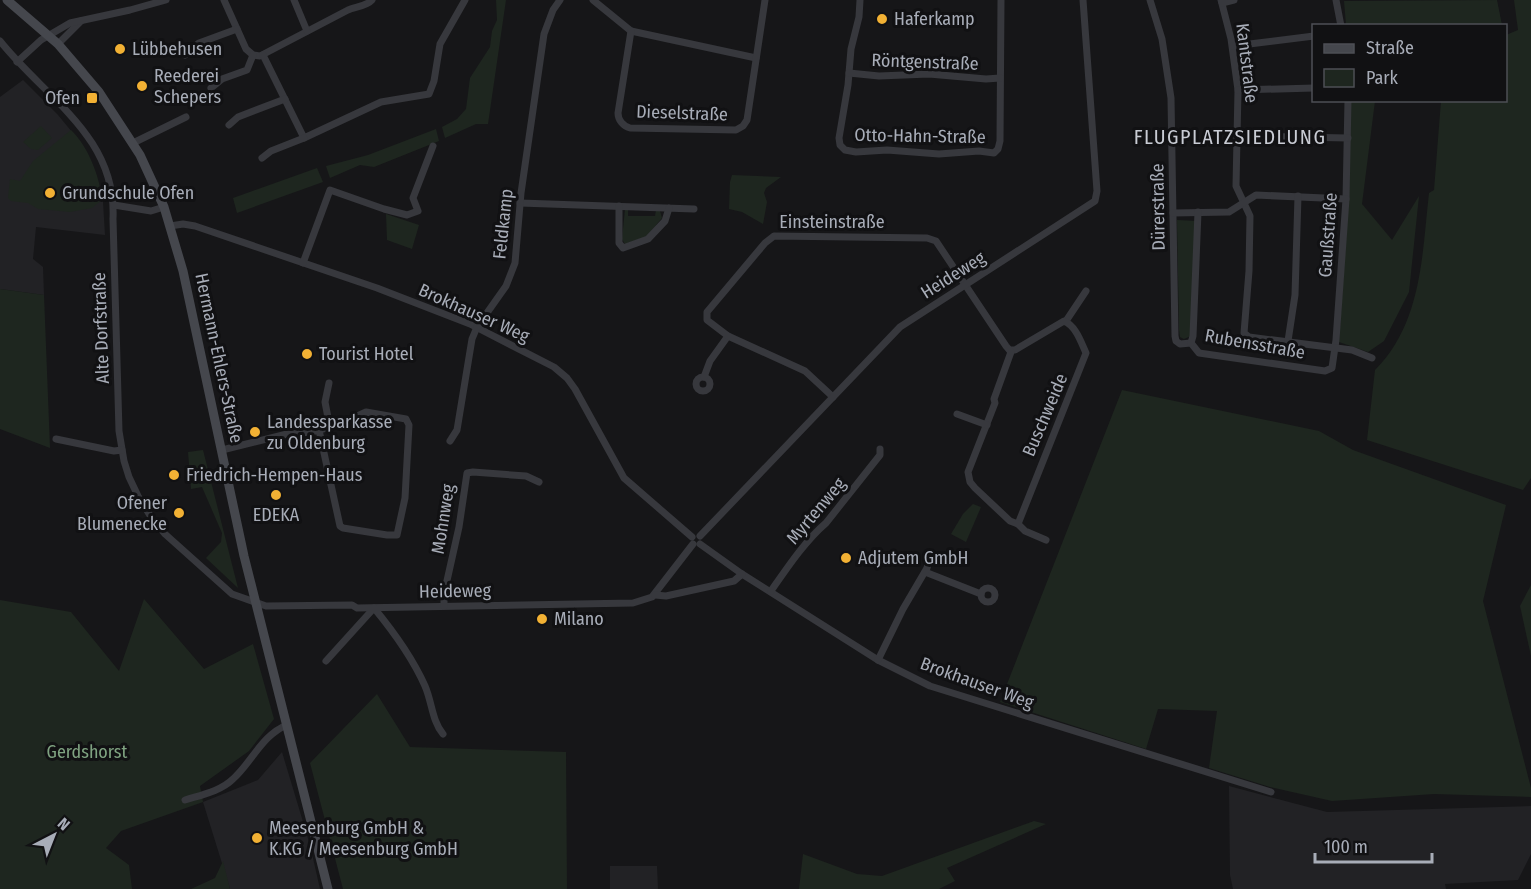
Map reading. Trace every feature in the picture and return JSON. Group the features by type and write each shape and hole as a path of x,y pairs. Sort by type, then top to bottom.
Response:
{"street":[{"name":"Hermann-Ehlers-Straße","path":"8,0 58,44 99,92 133,144 164,207 183,271 255,602 328,889"},
{"path":"17,62 49,36 70,23 166,0"},
{"path":"224,0 246,49 253,55 263,55 356,3 367,4 372,0"},
{"path":"294,0 307,31"},
{"path":"262,158 271,151 381,102 429,94 434,84 440,44 465,0"},
{"name":"Feldkamp","path":"450,441 458,430 471,342 477,327 506,286 513,272 520,203 545,30 560,0"},
{"path":"593,0 631,31 756,58"},
{"name":"Dieselstraße","path":"631,31 618,113 620,120 628,127 738,130 747,120 765,0"},
{"name":"Otto-Hahn-Straße","path":"860,0 839,142 844,149 856,153 887,150 937,154 995,152 1000,141 1001,0"},
{"name":"Heideweg","path":"255,602 266,606 352,605 357,608 374,608 633,603 655,595 696,540 900,327 1088,207 1096,199 1083,0"},
{"name":"Dürerstraße","path":"1150,0 1162,39 1170,81 1175,336 1178,343"},
{"path":"1222,2 1234,0"},
{"path":"1336,0 1341,24"},
{"name":"Kantstraße","path":"1222,2 1233,46 1238,90 1236,184 1250,216 1249,271 1244,333 1249,337 1287,341"},
{"path":"58,44 81,21"},
{"path":"185,55 199,43 237,29"},
{"path":"1233,46 1312,36"},
{"name":"Alte Dorfstraße","path":"0,40 17,62 86,132 105,168 114,205 112,219 119,431 126,469 138,496 165,534 232,594 255,602"},
{"path":"211,88 222,79 247,70 253,55"},
{"path":"263,55 304,138"},
{"name":"Röntgenstraße","path":"849,73 879,76 929,74 974,79 1000,78"},
{"path":"1238,90 1312,88"},
{"path":"229,125 238,117 285,99"},
{"name":"Gaußstraße","path":"1330,370 1334,364 1336,348 1346,199 1348,102"},
{"path":"133,144 186,117"},
{"path":"1238,136 1348,138"},
{"path":"303,263 330,190 407,215 418,211 413,198 433,146"},
{"path":"1173,213 1229,212 1256,195 1346,199"},
{"path":"1298,196 1294,295 1287,341 1352,350 1372,358"},
{"path":"520,203 694,209"},
{"path":"114,205 151,211 164,207"},
{"path":"619,206 619,243 623,248 648,239 666,218 669,208"},
{"path":"1191,343 1198,212"},
{"name":"Brokhauser Weg","path":"170,226 195,225 377,288 477,327 554,367 575,388 624,478 696,540 742,573 878,660 930,686 1271,792"},
{"name":"Einsteinstraße","path":"833,397 805,371 728,336 707,320 707,312 765,243 774,236 932,238 941,245 966,285"},
{"path":"966,285 1010,350 1011,355 968,472 970,482 1010,521 1018,524 1025,531 1046,540"},
{"path":"1010,350 1015,350 1060,322 1066,321 1086,291"},
{"name":"Buschweide","path":"1018,524 1086,353 1076,332 1066,321"},
{"path":"704,377 710,361 728,336"},
{"name":"Rubensstraße","path":"1178,343 1191,343 1198,353 1330,370"},
{"path":"328,382 325,402 330,428"},
{"path":"222,450 287,434 330,428 366,412 387,414 408,422 405,498 397,535 366,533 340,526 319,430"},
{"path":"957,414 987,425"},
{"path":"56,439 114,451 122,450"},
{"name":"Myrtenweg","path":"771,591 785,569 826,523 880,455 880,449"},
{"name":"Mohnweg","path":"444,606 444,594 459,527 467,473 526,476 539,482"},
{"path":"878,660 903,609 925,572 932,553"},
{"path":"925,572 981,594"},
{"name":"Heideweg","path":"655,595 666,596 734,581 742,573"},
{"path":"326,661 374,608 420,676 443,734"},
{"path":"185,800 208,793 231,781 270,734 287,725"}],"shaded area":[{"name":"Grundschule Ofen","path":"23,80 58,115 81,143 95,172 103,202 105,235 36,227 33,259 43,267 44,295 0,289 0,97"},
{"path":"282,752 310,845 320,889 230,889 203,802 258,780"},
{"path":"1229,786 1327,812 1531,806 1531,854 1518,880 1445,884 1446,889 1233,889 1230,875"},
{"path":"610,866 657,866 658,889 610,889"}],"green space":[{"path":"496,0 506,0 488,124 476,124 445,138 442,127 457,119 466,109 470,78 490,47 492,31 497,20"},
{"path":"1497,0 1502,24 1346,24 1344,1"},
{"path":"1514,0 1531,0 1531,478 1523,490 1367,440 1375,370 1391,351 1402,331 1417,287 1429,193 1434,190 1441,102 1507,102 1507,35 1518,30"},
{"path":"1350,102 1375,102 1362,204 1392,240 1419,196 1409,292 1384,341 1368,352 1339,342 1349,196"},
{"path":"41,126 52,138 38,150 31,149 23,142"},
{"path":"436,129 439,141 374,167 360,165 330,178 326,166 368,155"},
{"path":"71,130 83,144 92,162 102,200 92,208 70,212 38,209 28,203 11,201 8,198 10,179 20,181 33,161"},
{"path":"317,168 323,182 237,213 233,198"},
{"path":"732,175 781,177 766,188 764,193 767,202 763,224 742,212 729,209"},
{"path":"625,209 628,209 628,216 655,216 656,210 660,211 662,218 646,237 625,244 622,239"},
{"path":"386,214 419,225 412,249 387,240"},
{"path":"1177,220 1196,221 1191,336 1184,339 1180,337 1179,330"},
{"path":"0,289 44,295 50,448 0,429"},
{"path":"1122,390 1319,431 1353,450 1506,505 1483,601 1531,788 1531,797 1434,794 1332,801 1270,787 1209,768 1217,711 1158,709 1146,749 1000,702"},
{"path":"203,450 238,588 206,558 221,542 222,533 202,487 191,489 188,452"},
{"path":"973,504 981,507 966,542 951,534 963,514"},
{"path":"1531,585 1531,656 1520,606"},
{"name":"Gerdshorst","path":"144,599 204,669 253,644 274,719 249,751 200,786 203,802 121,831 106,848 129,865 132,889 0,889 0,600 71,612 119,671"},
{"path":"377,694 410,747 566,752 567,889 343,889 310,763"},
{"path":"1034,821 1046,824 947,868 955,881 939,889 799,889 803,854 857,874 882,876"},
{"path":"223,861 230,889 191,889 215,878"}],"place":[{"name":"Haferkamp","path":"882,19"},
{"name":"Lübbehusen","path":"120,49"},
{"name":"Reederei Schepers","path":"142,86"},
{"name":"Ofen","path":"92,98"},
{"name":"Grundschule Ofen","path":"50,193"},
{"name":"Tourist Hotel","path":"307,354"},
{"name":"Landessparkasse zu Oldenburg","path":"255,432"},
{"name":"Friedrich-Hempen-Haus","path":"174,475"},
{"name":"EDEKA","path":"276,495"},
{"name":"Ofener Blumenecke","path":"179,513"},
{"name":"Adjutem GmbH","path":"846,558"},
{"name":"Milano","path":"542,619"},
{"name":"Meesenburg GmbH & K.KG / Meesenburg GmbH","path":"257,838"}],"district":[{"name":"FLUGPLATZSIEDLUNG","path":"1230,137"}]}
